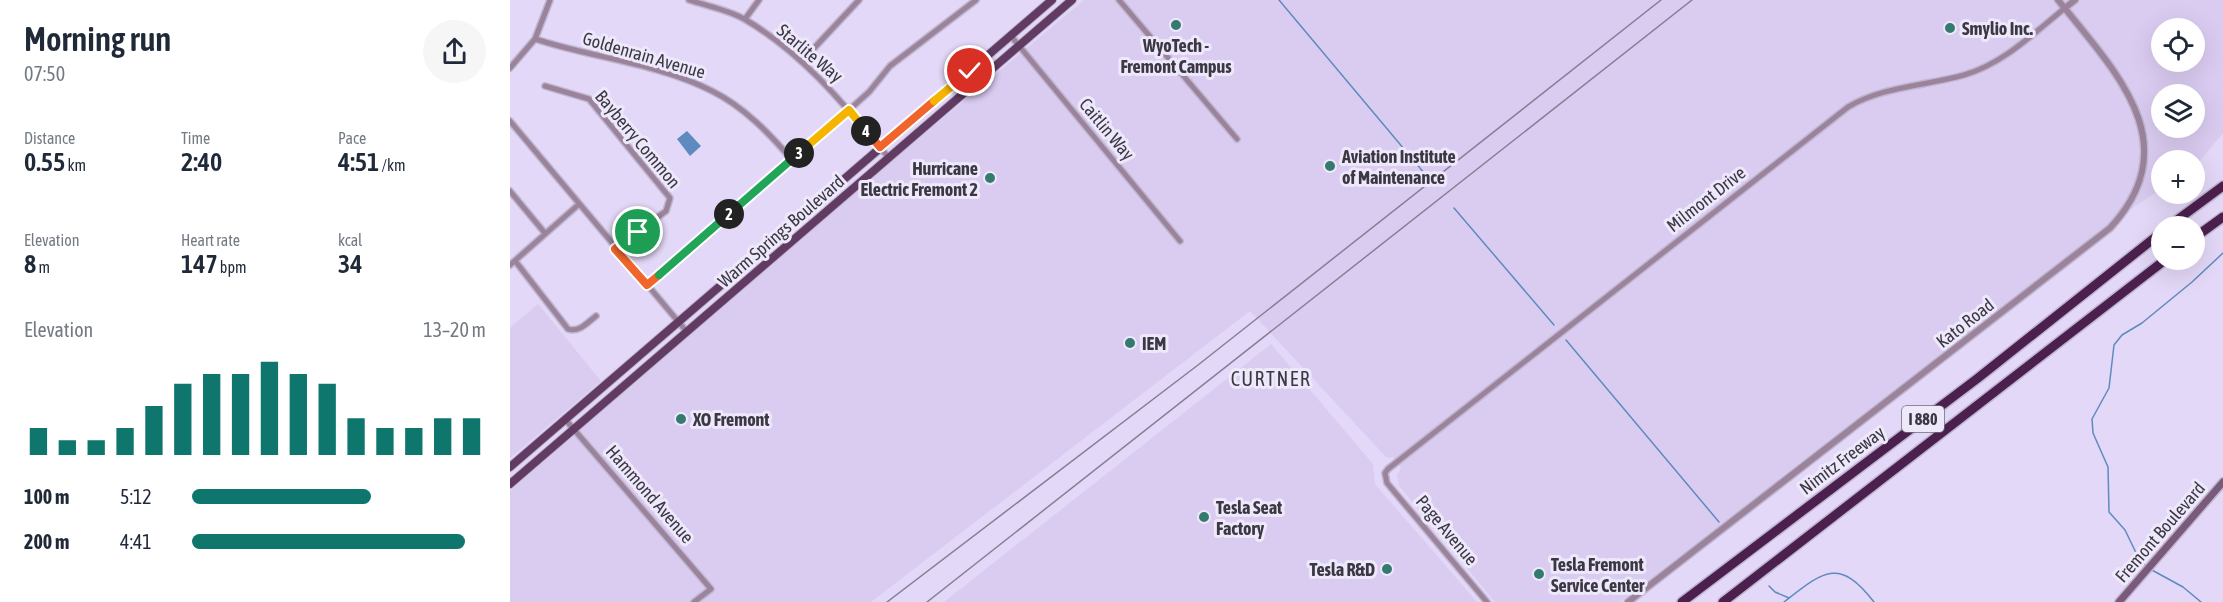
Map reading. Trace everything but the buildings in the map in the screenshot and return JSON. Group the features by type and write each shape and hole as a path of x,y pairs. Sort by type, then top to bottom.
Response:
{"highway":[{"path":"2182,216 2223,186"},
{"path":"2205,230 2223,217"},
{"name":"Nimitz Freeway","path":"1682,602 1978,378 2151,241"},
{"name":"I 880","path":"1723,602 2152,270"}],"main road":[{"name":"Warm Springs Boulevard","path":"510,467 1052,0"},
{"name":"Warm Springs Boulevard","path":"510,484 1072,0"},
{"name":"Fremont Boulevard","path":"2119,602 2223,482"}],"street":[{"path":"510,68 535,39 550,0"},
{"name":"Starlite Way","path":"689,0 745,19 802,61 849,110 889,158"},
{"path":"745,19 759,0"},
{"path":"802,61 859,0"},
{"path":"647,285 869,92 890,66 976,0"},
{"path":"1119,0 1237,139"},
{"name":"Kato Road","path":"1628,602 1997,318 2110,228 2122,215 2132,200 2145,163 2143,125 2116,74 2058,0"},
{"name":"Milmont Drive","path":"1385,476 1388,469 1848,107 1878,93 1980,69 2012,50 2075,0"},
{"name":"Caitlin Way","path":"1011,36 1180,241"},
{"name":"Goldenrain Avenue","path":"535,39 645,67 712,91 756,121 792,159"},
{"name":"Bayberry Common","path":"545,86 589,99 670,198 666,211 615,249"},
{"path":"510,121 578,205 687,332"},
{"path":"510,191 544,232"},
{"path":"578,205 544,232 513,264 568,329 572,331 581,328 596,316"},
{"name":"Hammond Avenue","path":"565,419 711,589 694,602"},
{"name":"Page Avenue","path":"1385,476 1389,486 1487,602"}],"shaded area":[{"path":"1084,0 2223,0 2223,133 2205,155 2205,150 2151,150 2151,196 2104,227 1620,602 1495,602 1399,486 1397,475 1401,468 1394,458 1386,457 1250,311 871,602 510,602 510,491 860,188"},
{"path":"538,304 601,381 510,458 510,328"},
{"path":"1271,344 1373,464 1375,484 1477,602 944,602"}],"water":[{"path":"687,131 701,146 690,156 677,139"}],"waterway":[{"path":"1279,0 1425,174"},
{"path":"1454,208 1554,325"},
{"path":"2146,566 2141,563 2125,530 2109,512 2108,467 2093,433 2092,419 2109,388 2114,345 2122,335 2142,323 2223,253"},
{"path":"1566,340 1719,522"},
{"path":"2150,569 2183,587 2201,602"},
{"path":"1784,602 1810,583 1831,574 1841,574 1851,579 1874,602"},
{"path":"1769,586 1775,592 1789,598"}],"railway":[{"path":"887,602 1198,365 1661,0"},
{"path":"927,602 1692,0"}],"place":[{"name":"WyoTech - Fremont Campus","path":"1176,25"},
{"name":"Smylio Inc.","path":"1950,28"},
{"name":"Aviation Institute of Maintenance","path":"1330,166"},
{"name":"Hurricane Electric Fremont 2","path":"990,178"},
{"name":"IEM","path":"1130,343"},
{"name":"XO Fremont","path":"681,419"},
{"name":"Tesla Seat Factory","path":"1204,517"},
{"name":"Tesla R&D","path":"1387,569"},
{"name":"Tesla Fremont Service Center","path":"1539,574"}],"district":[{"name":"CURTNER","path":"1271,378"}],"route":[{"path":"638,232 615,249 647,285 849,110 880,147 970,71"}]}
